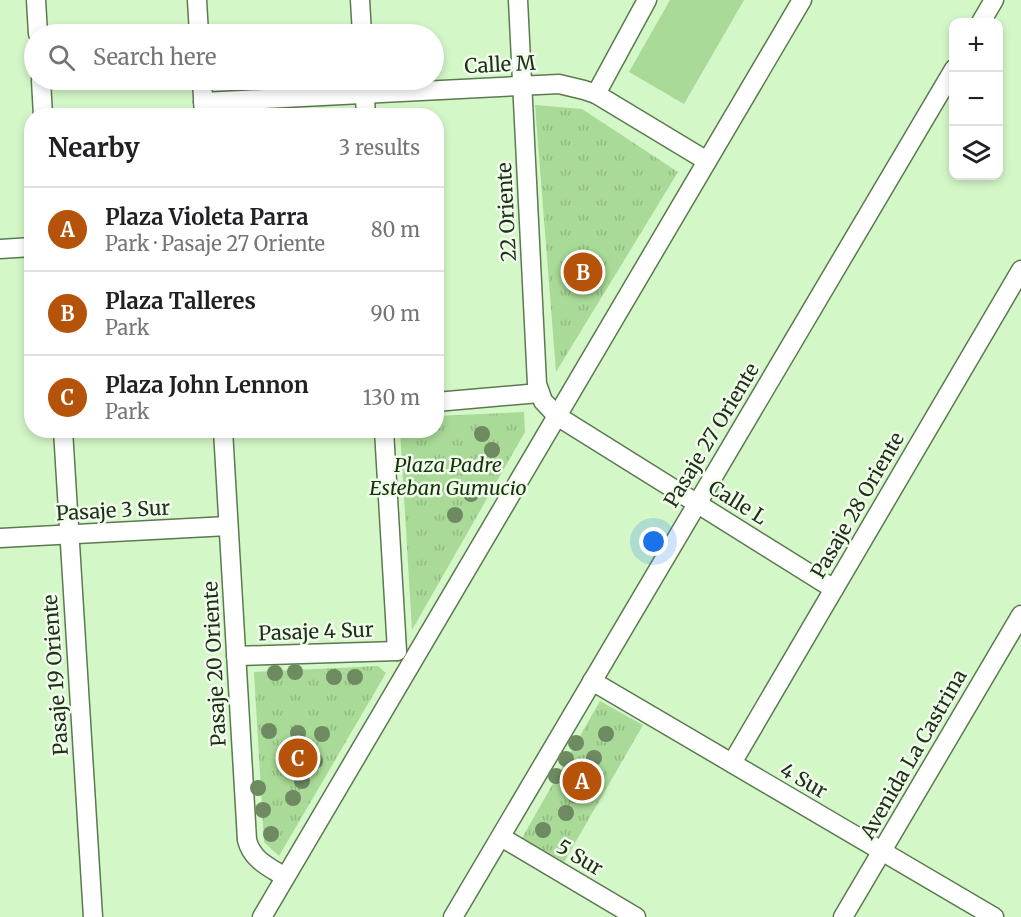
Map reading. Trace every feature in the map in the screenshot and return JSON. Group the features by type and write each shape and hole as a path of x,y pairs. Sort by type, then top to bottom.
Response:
{"street":[{"path":"36,0 37,24"},
{"path":"197,0 198,24"},
{"path":"360,0 361,24"},
{"name":"22 Oriente","path":"518,0 539,393"},
{"path":"596,94 648,0"},
{"path":"262,917 802,0"},
{"path":"983,18 994,0"},
{"name":"Pasaje 27 Oriente","path":"453,917 952,72"},
{"name":"Calle M","path":"444,86 559,84 584,90 596,94 707,161"},
{"path":"42,90 43,108"},
{"path":"202,90 203,108"},
{"name":"Calle M","path":"210,108 343,90"},
{"path":"365,90 366,108"},
{"path":"0,249 24,248"},
{"name":"Pasaje 28 Oriente","path":"732,763 1021,270"},
{"path":"444,401 539,393 548,409 557,416"},
{"name":"Calle L","path":"557,416 834,589"},
{"name":"Pasaje 19 Oriente","path":"63,438 93,917"},
{"name":"Pasaje 20 Oriente","path":"222,438 247,840 256,859 285,878"},
{"path":"384,438 397,651 413,660"},
{"name":"Pasaje 3 Sur","path":"0,538 228,526"},
{"name":"Avenida La Castrina","path":"843,917 1021,615"},
{"name":"Pasaje 4 Sur","path":"236,656 397,651"},
{"name":"4 Sur","path":"592,681 994,917"},
{"name":"5 Sur","path":"501,837 636,917"}],"green space":[{"path":"670,0 744,0 684,104 629,72"},
{"path":"535,105 582,109 678,172 556,372"},
{"name":"Plaza Padre Esteban Gumucio","path":"524,412 525,432 412,630 400,438 444,438 444,416"},
{"path":"378,666 386,673 279,856 264,842 254,672"},
{"path":"600,701 643,725 564,862 522,838"}],"place":[{"name":"Plaza Talleres","path":"583,272"},
{"name":"Plaza John Lennon","path":"298,758"},
{"name":"Plaza Violeta Parra","path":"582,781"}]}
